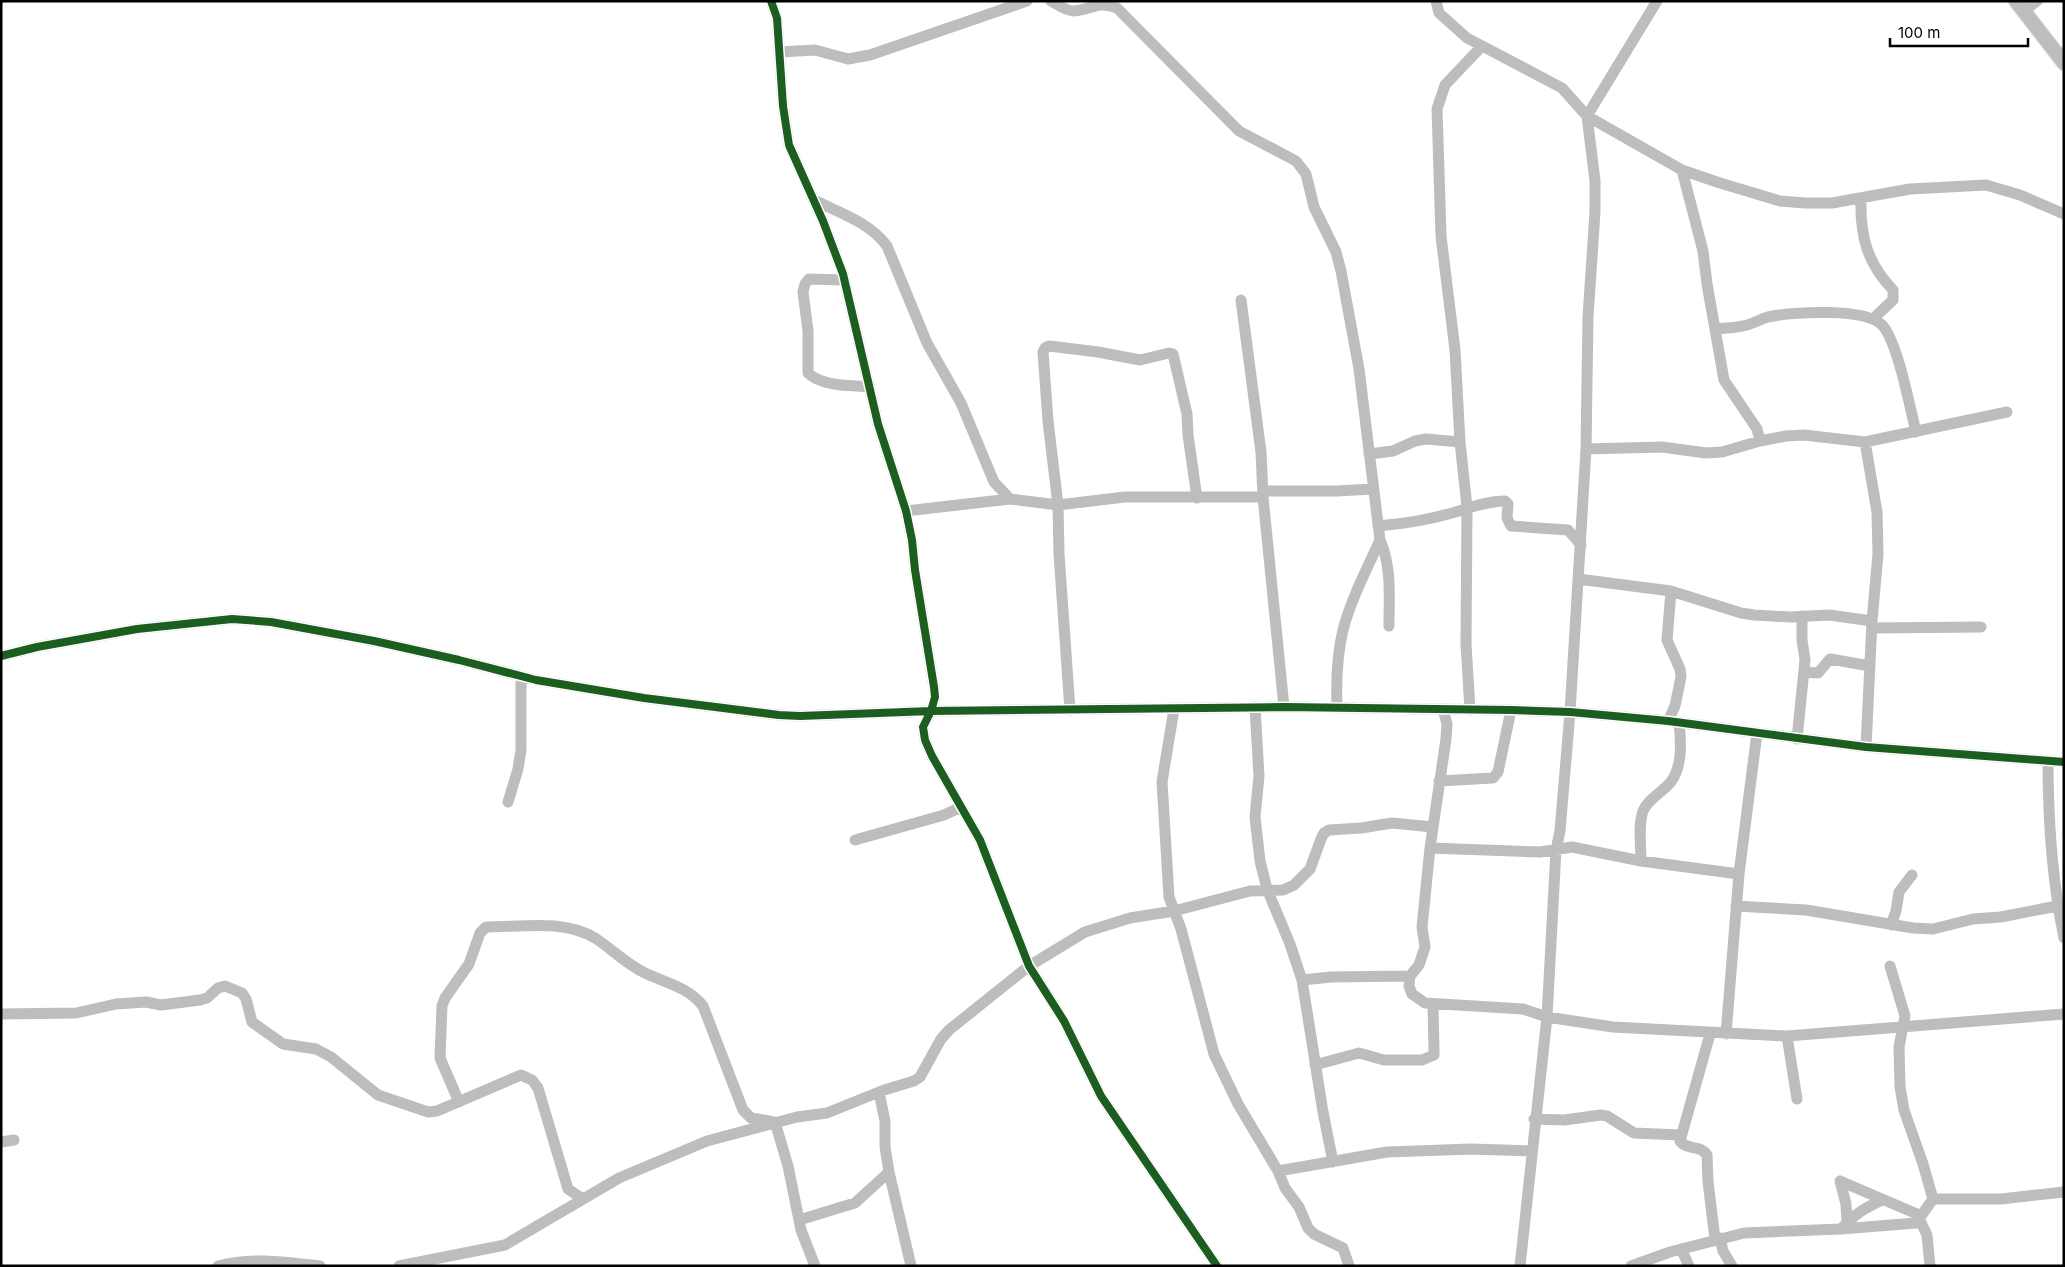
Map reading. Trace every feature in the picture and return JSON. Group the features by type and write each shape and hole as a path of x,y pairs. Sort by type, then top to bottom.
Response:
{"main road":[{"path":"2020,6 2064,64"}],"street":[{"path":"771,1 777,18 785,127 794,158 823,221 844,280 883,440 906,510 934,687 931,712 923,727 925,740 989,859 1029,966 1064,1021 1101,1096 1217,1266"},
{"path":"780,52 815,50 848,59 870,55 1027,1"},
{"path":"1051,1 1064,9 1074,11 1100,2 1108,3 1116,8 1239,131 1286,155 1301,167 1306,174 1314,207 1336,252 1359,369 1378,526 1388,572 1389,626"},
{"path":"1436,1 1439,13 1467,38 1562,88 1587,116 1682,170 1780,201 1823,203 1910,189 1986,186 2001,188 2064,214"},
{"path":"1520,1266 1534,1119 1547,1017 1556,850 1560,831 1570,712 1581,545 1586,449 1588,317 1595,212 1594,181 1587,116 1657,1"},
{"path":"2020,6 2037,1"},
{"path":"1470,710 1466,644 1468,521 1460,442 1456,350 1441,236 1437,109 1445,85 1482,46"},
{"path":"1682,170 1703,251 1724,380 1757,429 1760,441"},
{"path":"1861,198 1861,226 1869,252 1879,274 1893,290 1893,300 1877,316 1876,320"},
{"path":"814,200 869,228 887,246 927,343 965,412 994,482 1010,499"},
{"path":"823,221 834,210"},
{"path":"844,280 810,279 805,284 803,292 808,331 808,373 814,379 824,382 869,387"},
{"path":"1241,300 1261,452 1263,494 1284,707"},
{"path":"1716,329 1746,325 1766,317 1821,312 1866,317 1876,320 1888,333 1904,383 1916,432"},
{"path":"1070,710 1059,554 1058,505 1048,421 1043,352 1045,348 1049,346 1098,352 1140,360 1169,353 1173,354 1187,414 1197,498"},
{"path":"1586,449 1662,447 1722,452 1786,436 1865,442 2007,412"},
{"path":"1369,454 1393,451 1415,441 1426,439 1460,442"},
{"path":"1865,442 1878,532 1877,577 1872,625 1866,747"},
{"path":"906,510 1010,499 1058,505 1125,497 1197,498 1373,489"},
{"path":"1378,526 1401,524 1451,513 1467,507 1505,501 1508,504 1508,518 1511,526 1568,530 1581,545"},
{"path":"1451,513 1468,521"},
{"path":"1337,707 1336,677 1343,630 1350,608 1380,540"},
{"path":"1578,579 1671,590 1741,613 1754,615 1830,615 1872,625 1981,627"},
{"path":"1641,861 1642,816 1647,804 1670,782 1676,771 1681,746 1674,722 1681,676 1680,669 1667,640 1671,590"},
{"path":"1797,739 1804,672 1802,616"},
{"path":"1,656 37,647 137,629 232,620 271,622 309,628 459,660 521,677 644,698 779,715 1255,707 1570,712 1674,722 1866,747 2064,762"},
{"path":"1804,672 1818,673 1830,659 1870,666"},
{"path":"508,802 518,769 521,750 521,677"},
{"path":"1255,707 1259,776 1256,824 1259,853 1267,889 1290,944 1302,980 1333,1162"},
{"path":"1174,709 1162,782 1169,897 1181,929 1214,1054 1238,1104 1286,1188 1299,1207 1308,1228 1314,1234 1343,1248 1349,1266"},
{"path":"1443,709 1447,724 1446,740 1430,848 1422,927 1425,947 1419,965 1410,976 1409,986 1412,994 1425,1003 1523,1009 1547,1017 1612,1027 1710,1034 1787,1036 2064,1014"},
{"path":"1439,781 1487,780 1493,778 1498,772 1510,710"},
{"path":"1726,1034 1739,874 1757,733"},
{"path":"2048,761 2049,824 2057,906 2064,938"},
{"path":"855,840 944,814 961,807"},
{"path":"399,1266 505,1246 619,1178 707,1141 774,1122 797,1117 827,1114 879,1092 914,1081 920,1077 941,1039 949,1030 1029,966 1091,930 1130,918 1174,911 1240,894 1267,889 1283,890 1302,880 1310,869 1324,833 1329,830 1361,828 1392,823 1433,827"},
{"path":"1430,848 1540,852 1572,847 1641,861 1739,874"},
{"path":"1890,925 1896,912 1899,892 1912,875"},
{"path":"1736,906 1806,910 1890,925 1933,929 1973,919 2001,917 2057,906"},
{"path":"459,1102 440,1058 442,1006 469,964 480,933 486,927 555,925 594,938 643,973 689,992 697,998 703,1006 743,1110 750,1118 774,1122"},
{"path":"1632,1266 1681,1249 1744,1233 1844,1225 1916,1223 1921,1219 1933,1200 1923,1164 1911,1132 1902,1094 1899,1047 1905,1016 1890,966"},
{"path":"1302,980 1331,976 1410,976"},
{"path":"1,1014 76,1014 116,1004 146,1002 161,1004 200,1000 207,998 218,988 225,986 242,993 246,999 252,1022 284,1044 316,1048 331,1057 378,1095 428,1112 437,1111 521,1075 532,1080 538,1088 566,1184 571,1193 582,1199"},
{"path":"1315,1065 1359,1053 1384,1060 1422,1060 1430,1058 1434,1055 1433,1004"},
{"path":"1710,1034 1680,1135 1680,1141 1682,1145 1700,1148 1707,1154 1709,1189 1717,1239 1732,1266"},
{"path":"1787,1036 1797,1099"},
{"path":"879,1092 885,1121 885,1147 889,1172 911,1266"},
{"path":"1534,1119 1564,1120 1601,1114 1608,1116 1634,1133 1680,1135"},
{"path":"774,1122 788,1166 799,1220 815,1266"},
{"path":"1,1142 14,1140"},
{"path":"1278,1171 1387,1152 1471,1149 1531,1150"},
{"path":"799,1220 855,1203 889,1172"},
{"path":"1844,1225 1846,1204 1840,1180 1917,1214 1927,1235 1930,1266"},
{"path":"1933,1200 2001,1199 2064,1192"},
{"path":"1844,1225 1863,1209 1882,1200"},
{"path":"1681,1249 1689,1266"},
{"path":"218,1266 253,1260 271,1260 320,1266"}],"cycle path":[{"path":"771,1 777,18 783,106 789,145 823,221 843,274 878,424 906,511 935,697 923,727 925,740 932,756 980,840 1029,966 1064,1021 1101,1096 1217,1266"},
{"path":"1,656 37,647 137,629 232,619 271,622 374,641 536,680 644,698 779,715 800,716 931,711 1284,707 1570,712 1668,721 1866,747 2064,762"}]}
